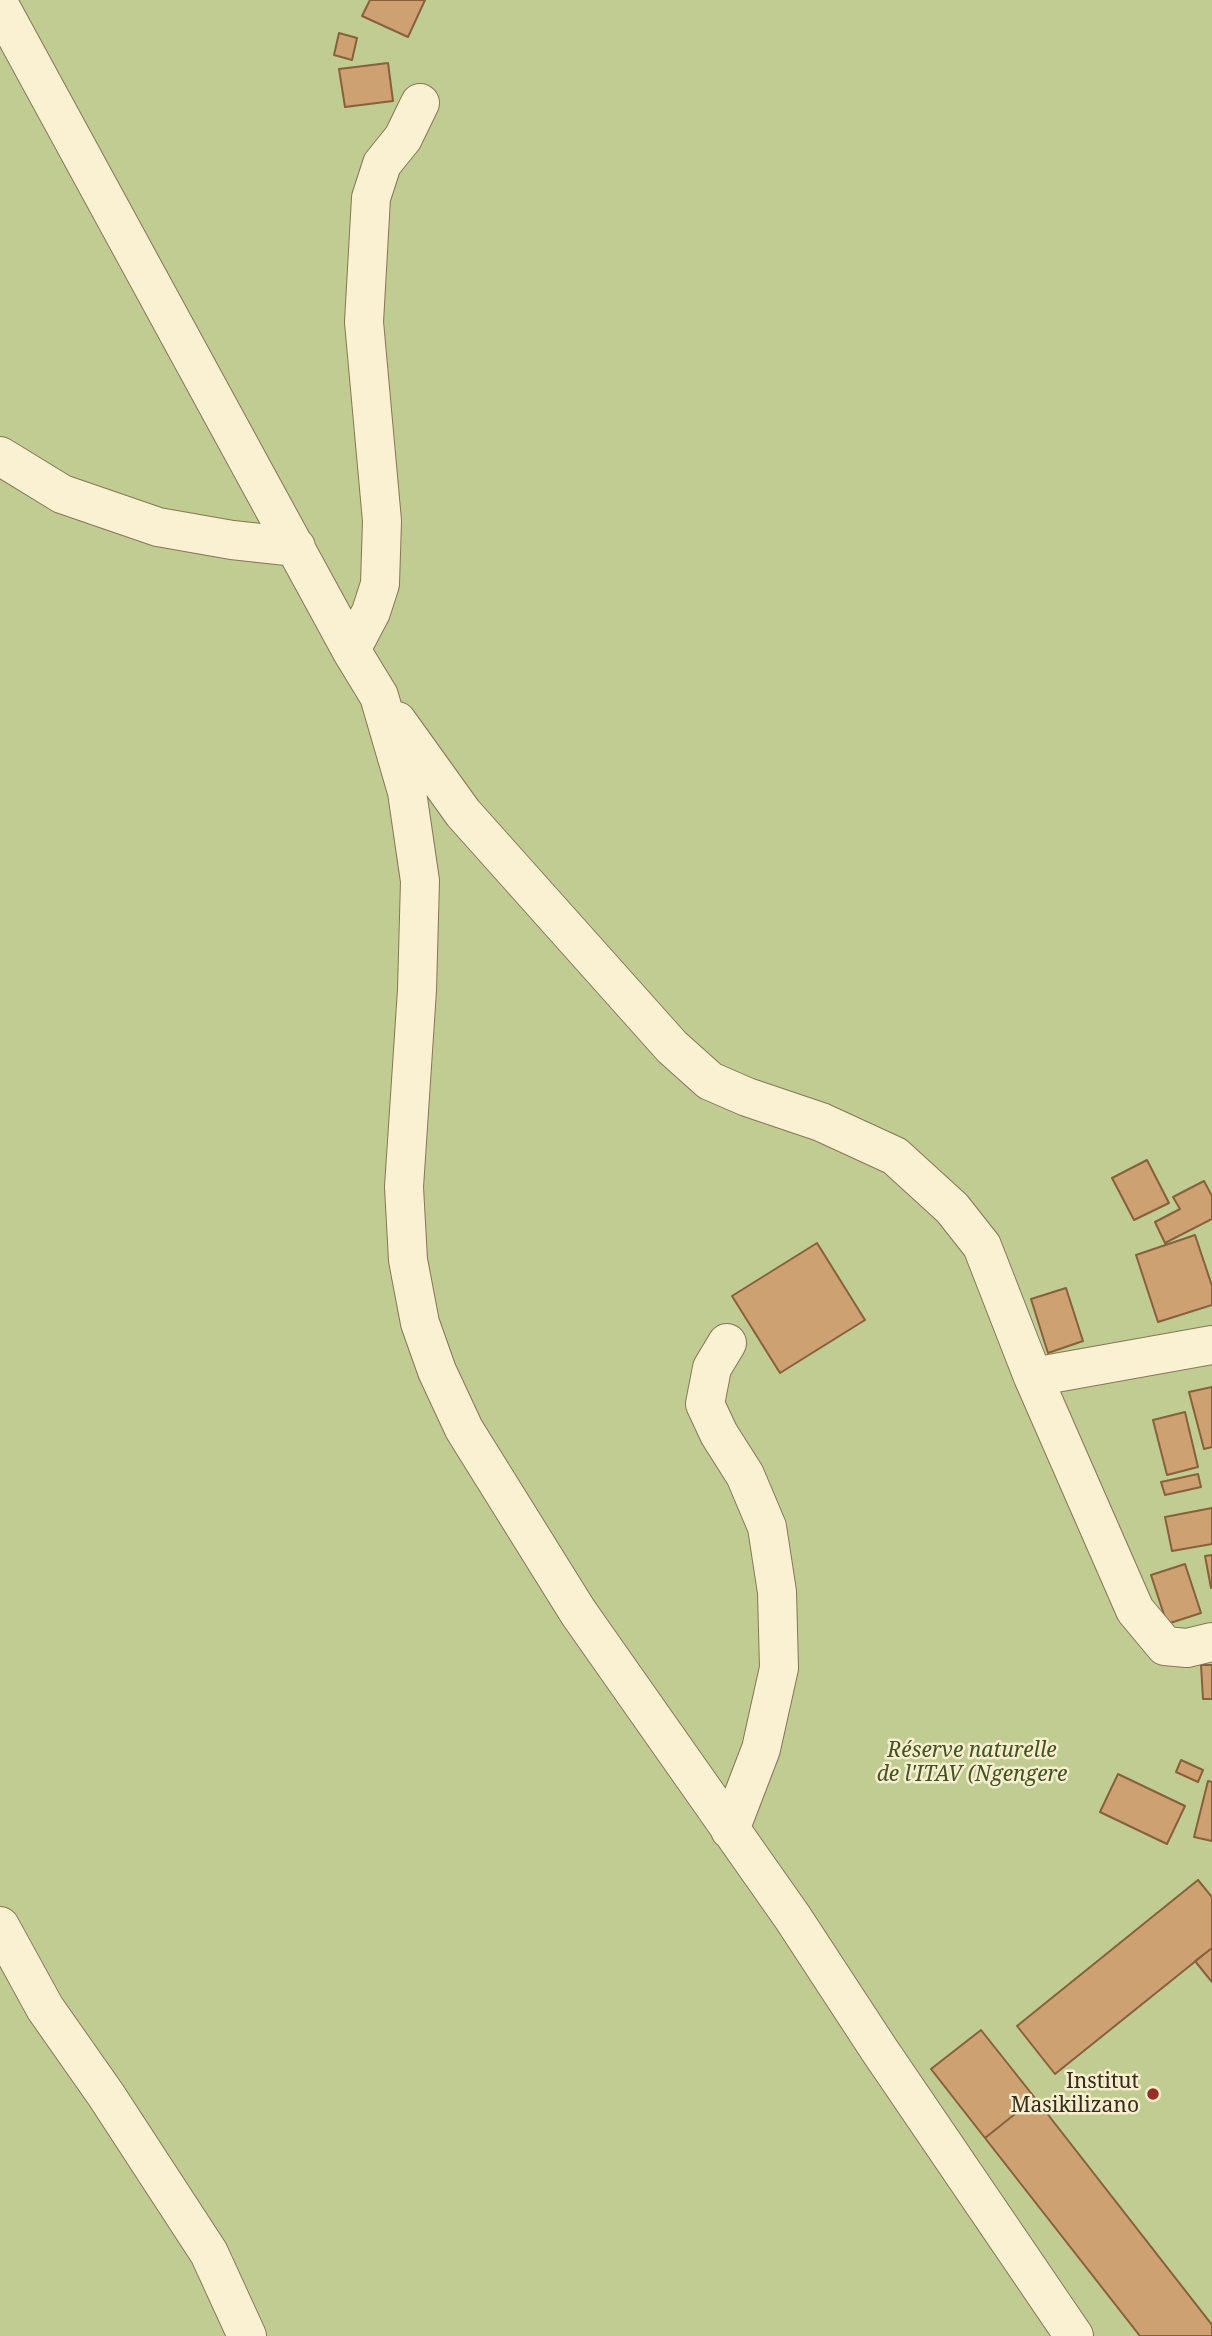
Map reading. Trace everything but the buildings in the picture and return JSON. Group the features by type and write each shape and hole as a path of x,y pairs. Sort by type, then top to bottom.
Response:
{"street":[{"path":"0,6 351,649 379,696 463,813 672,1047 710,1081 747,1097 821,1122 895,1156 952,1208 982,1246 1033,1377 1135,1610 1165,1646 1187,1648 1212,1642"},
{"path":"351,649 371,612 380,584 383,521 364,322 370,198 382,164 403,138 420,103"},
{"path":"0,456 62,494 158,527 233,540 296,547"},
{"path":"379,696 407,792 420,881 417,990 404,1187 408,1260 420,1323 437,1371 464,1429 578,1612 793,1918 1074,2336"},
{"path":"726,1343 712,1368 705,1404 719,1434 745,1475 767,1527 777,1592 779,1668 761,1749 730,1830"},
{"path":"1033,1377 1212,1345"},
{"path":"0,1926 45,2008 106,2095 209,2253 247,2336"}],"green space":[{"name":"Réserve naturelle de l'ITAV (Ngengere","path":"0,0 1212,0 1212,2336 0,2336"}],"place":[{"name":"Institut Masikilizano","path":"1153,2094"}]}
